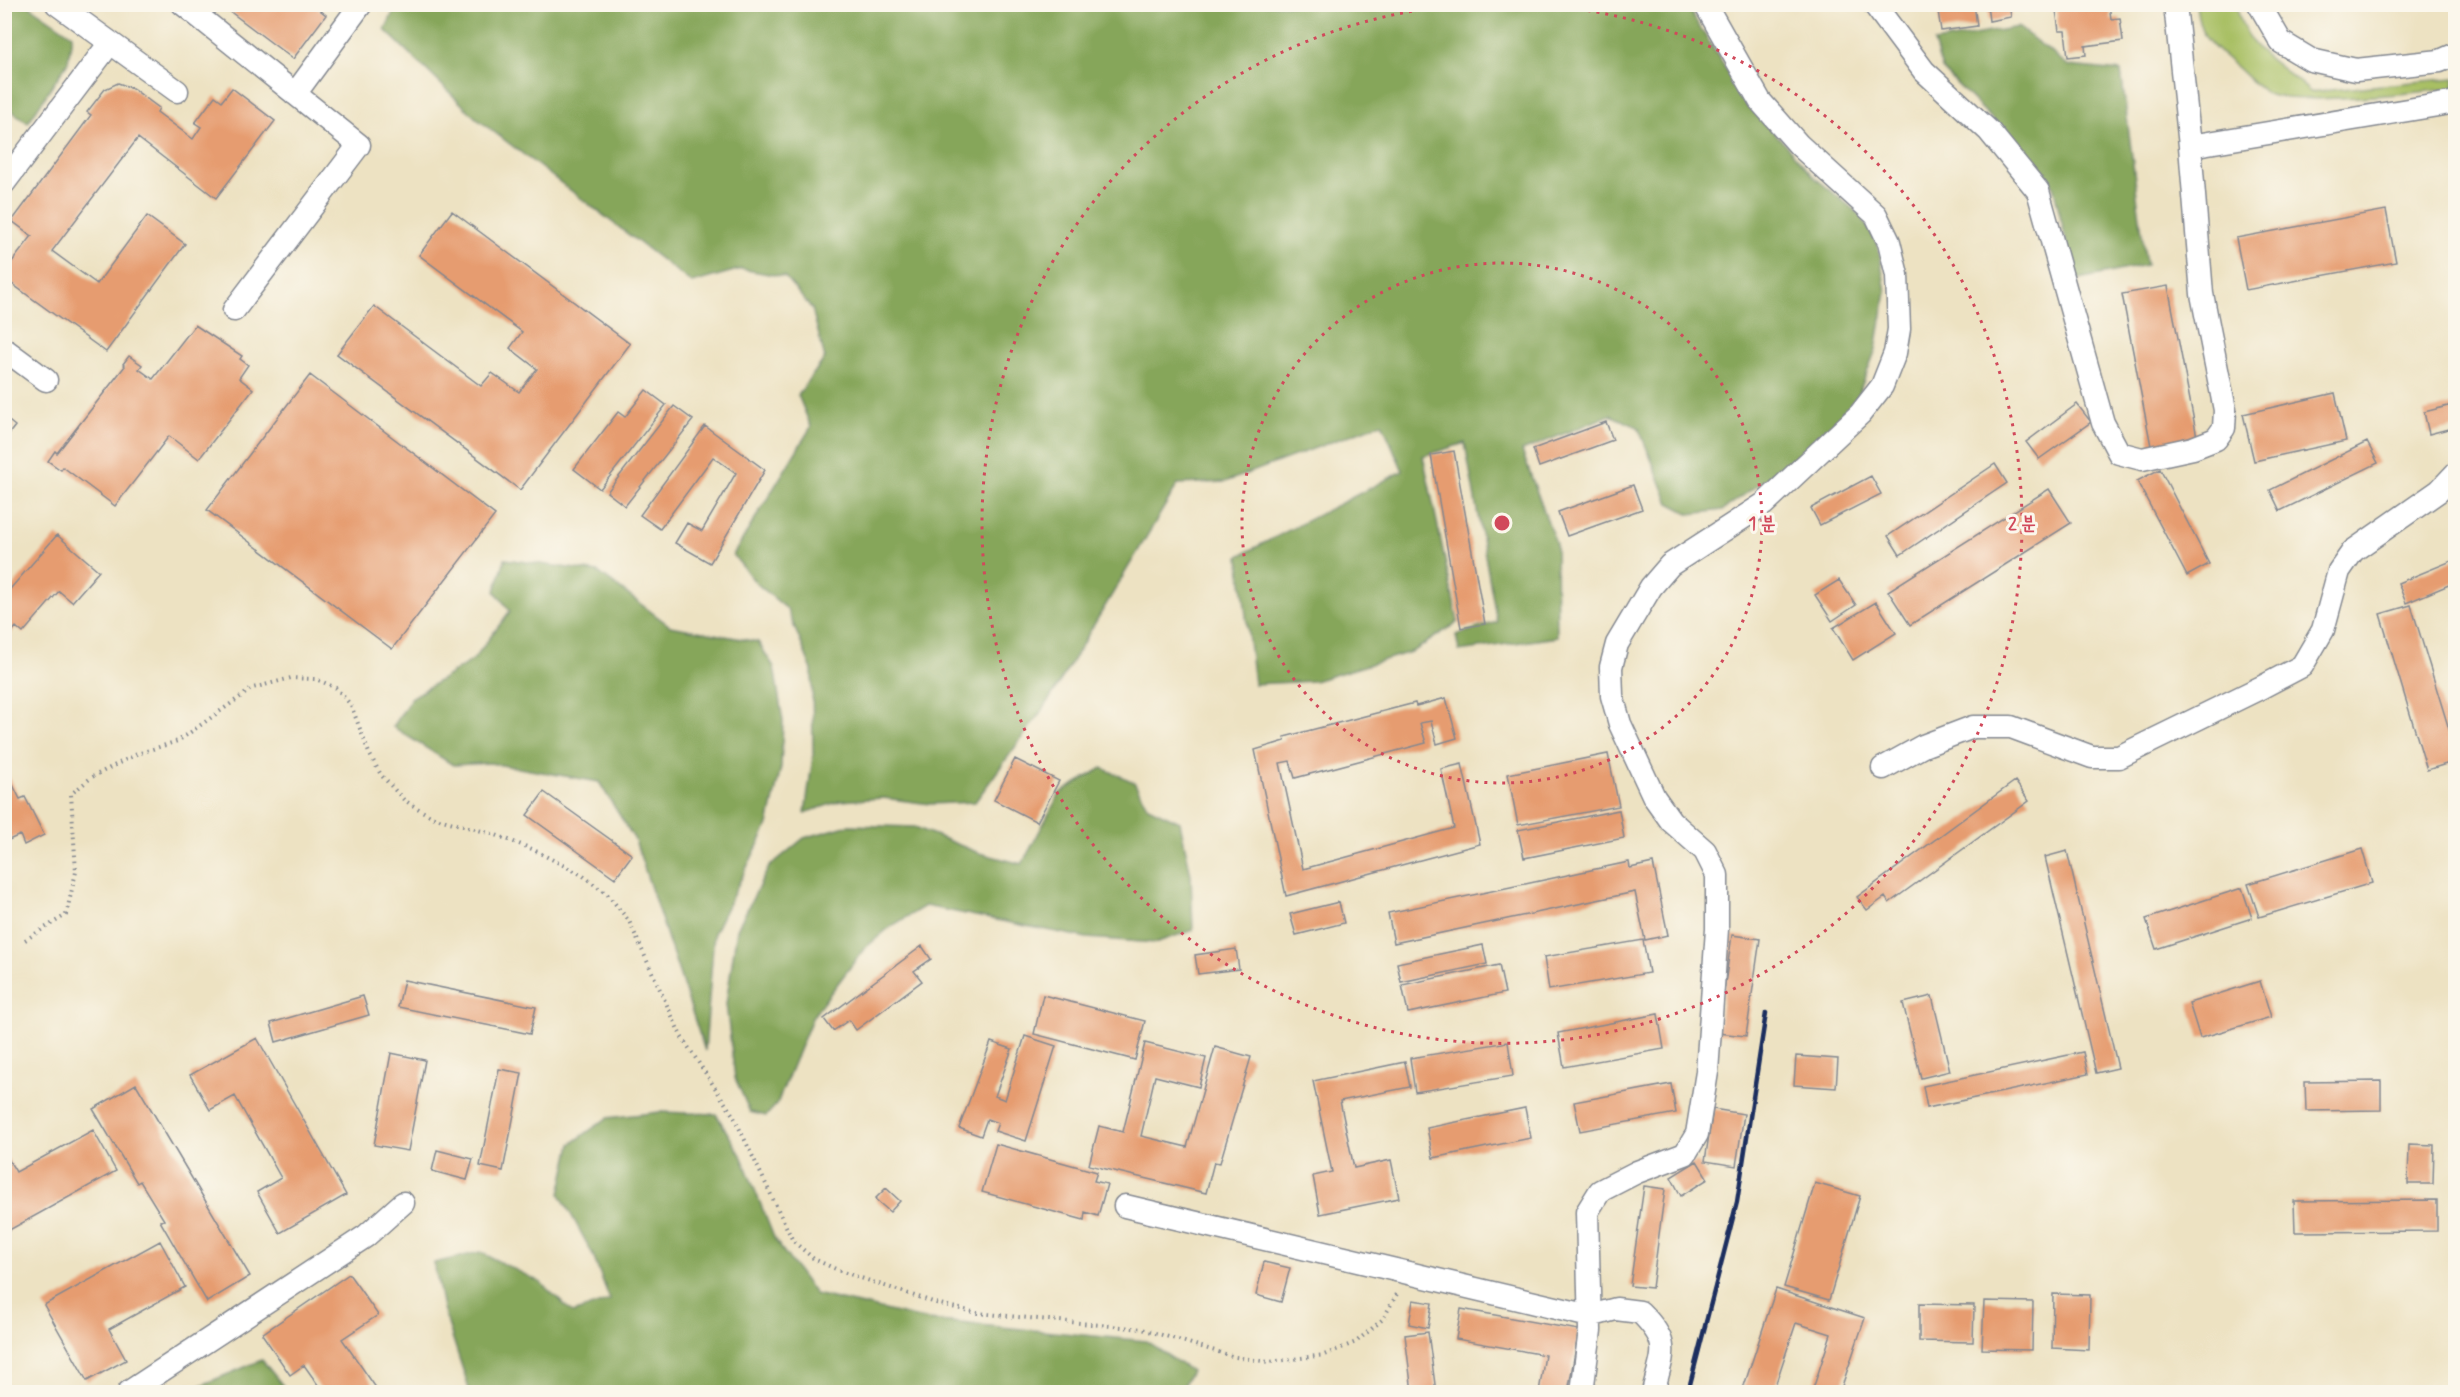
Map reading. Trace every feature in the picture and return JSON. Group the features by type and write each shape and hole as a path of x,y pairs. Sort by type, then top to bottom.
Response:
{"street":[{"path":"57,4 177,91"},
{"path":"183,4 358,145 234,310"},
{"path":"295,94 362,4"},
{"path":"1582,1392 1590,1316 1587,1212 1600,1191 1636,1172 1684,1154 1697,1134 1707,1072 1717,929 1717,874 1705,851 1671,821 1654,797 1620,724 1612,696 1611,667 1617,644 1651,587 1670,565 1764,504 1860,414 1882,386 1895,353 1899,329 1897,275 1889,242 1876,215 1799,145 1760,101 1705,4"},
{"path":"1874,4 1924,71 1989,131 2038,191 2103,423 2119,453 2142,459 2193,448 2216,438 2224,428 2225,410 2202,294 2175,4"},
{"path":"2259,4 2280,42 2311,60 2356,70 2440,61 2456,54"},
{"path":"4,183 110,42"},
{"path":"2190,146 2456,102"},
{"path":"4,350 46,380"},
{"path":"1883,768 1923,746 1973,727 2011,727 2092,757 2119,757 2262,687 2302,666 2323,630 2339,570 2353,551 2439,491 2456,473"},
{"path":"129,1392 366,1236 403,1203"},
{"path":"1125,1206 1590,1316 1616,1309 1640,1312 1659,1331 1663,1352 1653,1392"}],"path":[{"path":"25,940 66,915 76,872 71,794 92,777 128,759 178,741 254,688 291,678 316,680 336,688 351,705 369,753 381,775 404,800 432,817 496,834 532,849 582,875 608,895 629,921 681,1036 733,1115 793,1241 814,1259 936,1303 977,1313 1142,1329 1235,1357 1269,1362 1324,1355 1356,1342 1383,1319 1409,1273"}],"green space":[{"path":"5,4 28,5 72,35 68,62 28,123 5,106"},
{"path":"397,4 1686,5 1744,98 1813,176 1860,215 1878,244 1886,292 1876,349 1855,403 1808,449 1723,510 1690,514 1669,503 1638,427 1610,415 1522,451 1556,544 1557,637 1459,651 1456,635 1497,622 1465,443 1423,456 1458,622 1414,651 1314,681 1254,684 1239,556 1403,471 1382,423 1225,482 1178,484 1046,705 975,802 930,804 883,798 840,801 805,813 813,756 812,670 787,609 756,583 733,555 811,427 798,395 825,358 812,309 785,277 741,269 692,283 477,119 385,30"},
{"path":"2196,5 2237,5 2247,35 2255,46 2310,92 2455,78 2455,88 2388,95 2303,99 2268,94 2217,51 2207,39 2200,25"},
{"path":"2018,27 2069,66 2121,71 2146,265 2075,280 2053,185 2044,171 1942,69 1934,42"},
{"path":"505,559 598,572 670,626 758,642 774,667 783,721 781,767 768,825 714,933 705,1051 635,840 599,782 490,763 453,765 393,727 411,698 473,660 510,611 495,591"},
{"path":"1102,768 1134,782 1148,807 1180,822 1191,875 1193,930 1155,943 1087,938 925,906 890,927 864,949 813,1016 777,1104 766,1116 750,1112 735,1078 726,1004 737,929 769,867 804,838 849,825 915,827 979,853 1022,864 1060,793"},
{"path":"660,1112 716,1114 741,1155 775,1240 815,1294 928,1320 1146,1341 1191,1371 1180,1392 470,1392 443,1308 434,1263 480,1252 540,1282 573,1313 610,1300 592,1253 560,1194 571,1144 607,1118"},
{"path":"262,1360 288,1392 185,1392"}],"building":[{"path":"220,4 312,4 326,15 293,59"},
{"path":"1937,4 1974,4 1977,26 1941,31"},
{"path":"1987,4 2009,4 2011,17 1989,21"},
{"path":"2061,4 2109,4 2111,19 2120,18 2123,41 2085,46 2086,55 2068,57 2065,31 2059,31 2056,10 2062,9"},
{"path":"118,83 132,88 159,108 157,112 193,139 201,127 195,123 215,96 222,101 232,88 275,121 216,198 138,138 52,251 97,284 147,216 185,244 106,352 4,278 4,272 32,236 12,221 91,115 87,112 105,89"},
{"path":"2386,210 2396,262 2246,290 2236,238"},
{"path":"452,211 630,344 520,490 337,354 374,306 481,386 492,373 519,392 537,369 510,348 522,332 419,255"},
{"path":"2168,286 2197,437 2151,446 2122,294"},
{"path":"195,325 242,356 240,359 248,365 239,378 253,389 199,459 169,436 115,506 63,467 61,470 48,461 55,451 57,453 125,366 123,364 129,356 142,365 139,369 153,379"},
{"path":"310,375 495,515 392,649 207,510"},
{"path":"646,390 666,405 600,489 574,469 618,412 625,417"},
{"path":"2335,393 2346,441 2254,461 2243,414"},
{"path":"2077,404 2091,422 2039,459 2026,442"},
{"path":"2456,404 2456,427 2429,434 2424,412"},
{"path":"674,406 693,420 625,506 607,492"},
{"path":"4,417 15,426 4,440"},
{"path":"1606,422 1613,440 1539,467 1533,449"},
{"path":"705,426 765,470 710,563 675,543 687,523 702,531 736,473 713,457 660,529 640,515"},
{"path":"2367,442 2378,463 2280,511 2270,490"},
{"path":"1454,451 1485,624 1461,628 1431,455"},
{"path":"1995,464 2007,483 1900,555 1888,536"},
{"path":"2160,469 2209,564 2187,576 2137,481"},
{"path":"1871,476 1881,494 1820,525 1811,508"},
{"path":"1633,485 1642,509 1567,536 1558,512"},
{"path":"2049,489 2071,523 1910,625 1888,591"},
{"path":"57,535 99,571 72,602 59,591 23,633 16,627 4,641 4,596"},
{"path":"2456,559 2456,582 2406,603 2398,583"},
{"path":"1839,580 1856,605 1832,621 1815,595"},
{"path":"1876,602 1896,633 1853,660 1833,628"},
{"path":"2411,605 2456,752 2456,761 2427,770 2380,614"},
{"path":"1446,698 1457,738 1437,744 1431,721 1420,723 1426,743 1295,778 1290,761 1280,763 1303,869 1454,828 1441,769 1462,764 1480,844 1286,896 1255,750 1285,741 1284,737 1415,703 1416,706"},
{"path":"1608,754 1619,806 1518,825 1508,774"},
{"path":"1015,759 1059,781 1037,822 994,800"},
{"path":"4,767 20,799 25,797 44,835 24,845 20,835 4,842"},
{"path":"2015,781 2029,801 1889,903 1885,897 1867,910 1857,897"},
{"path":"544,792 632,855 615,878 527,815"},
{"path":"1619,810 1624,838 1524,858 1518,830"},
{"path":"2362,849 2372,883 2259,917 2248,884"},
{"path":"2067,851 2118,1068 2096,1073 2045,857"},
{"path":"1629,862 1630,868 1653,863 1668,935 1645,940 1635,892 1394,943 1388,913"},
{"path":"2242,888 2252,918 2156,949 2146,919"},
{"path":"1339,902 1344,923 1296,935 1290,914"},
{"path":"1732,935 1760,939 1746,1036 1718,1033"},
{"path":"1643,940 1649,973 1549,990 1544,957"},
{"path":"1483,945 1487,964 1401,982 1397,963"},
{"path":"922,946 931,959 914,971 922,981 856,1030 849,1020 833,1031 824,1019"},
{"path":"1236,949 1239,969 1198,974 1195,955"},
{"path":"1499,965 1505,993 1408,1013 1402,985"},
{"path":"404,980 536,1007 530,1034 398,1007"},
{"path":"2260,981 2271,1017 2200,1038 2189,1003"},
{"path":"1043,995 1145,1021 1135,1060 1034,1034"},
{"path":"363,996 369,1015 276,1042 271,1023"},
{"path":"1932,996 1950,1071 1921,1078 1903,1003"},
{"path":"1658,1014 1664,1049 1564,1067 1558,1033"},
{"path":"1025,1036 1056,1046 1026,1141 995,1131 998,1123 987,1119 981,1136 959,1128 991,1042 1012,1049 995,1096 1005,1100"},
{"path":"257,1038 346,1195 280,1233 257,1192 281,1178 235,1096 210,1110 190,1075"},
{"path":"1508,1042 1513,1076 1415,1092 1410,1058"},
{"path":"1145,1043 1206,1058 1199,1087 1155,1076 1141,1136 1187,1147 1215,1047 1251,1057 1220,1163 1214,1162 1206,1193 1089,1165 1099,1126 1123,1132"},
{"path":"2083,1052 2088,1074 1927,1108 1923,1086"},
{"path":"391,1053 425,1060 408,1151 374,1145"},
{"path":"1796,1056 1838,1059 1836,1088 1794,1085"},
{"path":"1405,1062 1410,1087 1340,1101 1354,1168 1391,1160 1399,1198 1320,1214 1313,1176 1332,1172 1313,1081"},
{"path":"499,1069 522,1073 503,1171 480,1166"},
{"path":"2381,1081 2381,1110 2306,1111 2305,1082"},
{"path":"136,1084 250,1276 207,1302 160,1221 164,1220 140,1181 137,1183 93,1109"},
{"path":"1671,1084 1676,1113 1580,1131 1574,1102"},
{"path":"1525,1108 1531,1138 1433,1158 1427,1128"},
{"path":"1713,1109 1744,1114 1736,1166 1705,1161"},
{"path":"93,1130 116,1171 4,1233 4,1152 16,1172"},
{"path":"996,1144 1097,1172 1094,1181 1107,1184 1098,1216 1085,1212 1084,1220 982,1192"},
{"path":"2409,1144 2434,1145 2433,1184 2408,1184"},
{"path":"437,1150 473,1159 467,1180 432,1171"},
{"path":"1697,1161 1708,1179 1681,1196 1671,1177"},
{"path":"1815,1183 1860,1196 1829,1300 1784,1287"},
{"path":"1644,1186 1665,1189 1652,1288 1630,1286"},
{"path":"886,1188 900,1201 890,1212 875,1199"},
{"path":"2437,1200 2437,1231 2295,1232 2294,1201"},
{"path":"160,1241 185,1287 109,1329 126,1360 87,1381 44,1305"},
{"path":"1264,1262 1290,1268 1281,1302 1256,1295"},
{"path":"349,1274 378,1315 342,1339 379,1392 323,1392 304,1365 290,1375 262,1334"},
{"path":"1776,1289 1865,1318 1840,1392 1812,1392 1831,1334 1796,1323 1773,1392 1742,1392"},
{"path":"2053,1294 2090,1295 2089,1350 2052,1348"},
{"path":"1413,1300 1432,1303 1428,1328 1409,1324"},
{"path":"1984,1301 2033,1302 2032,1350 1982,1349"},
{"path":"1919,1304 1974,1305 1973,1342 1919,1341"},
{"path":"1461,1309 1579,1330 1568,1392 1539,1392 1545,1355 1456,1339"},
{"path":"1428,1332 1436,1392 1412,1392 1405,1335"}],"railway":[{"path":"1688,1392 1737,1202 1766,1013"}]}
